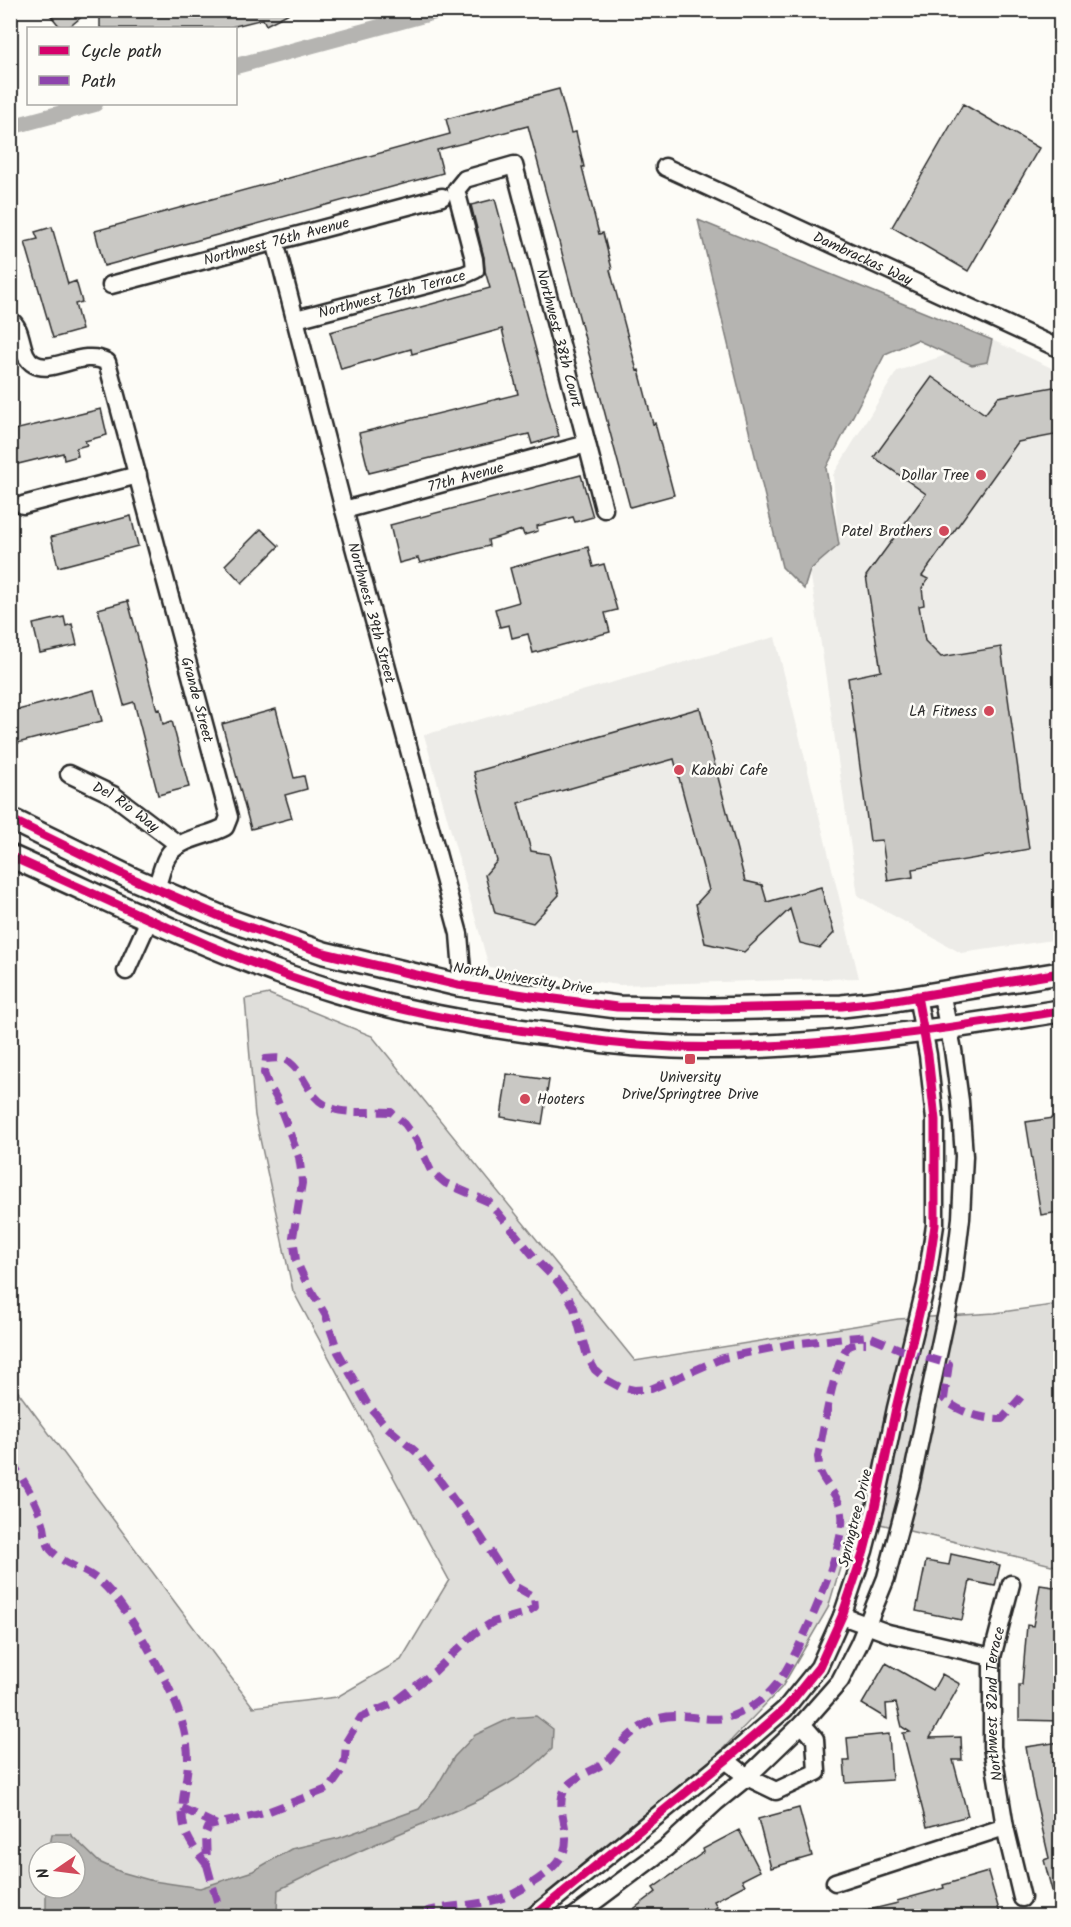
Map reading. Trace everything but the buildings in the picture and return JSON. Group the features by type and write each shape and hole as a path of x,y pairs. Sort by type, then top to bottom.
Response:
{"main road":[{"name":"North University Drive","path":"10,819 148,885 220,914 231,921 324,953 458,985 617,1007 711,1009 842,1006 1060,973"},
{"path":"10,856 155,922 244,959 337,992 447,1018 504,1028 637,1045 721,1048 800,1045 924,1032 1060,1011"},
{"path":"88,891 101,887 124,896 148,885"},
{"path":"155,922 177,907 205,918 220,914"}],"street":[{"name":"Northwest 76th Avenue","path":"111,285 449,193 465,178 514,165"},
{"name":"Northwest 38th Court","path":"514,165 604,509"},
{"name":"Dambrackas Way","path":"665,167 1060,349"},
{"name":"Northwest 76th Terrace","path":"296,319 464,275 475,270 474,259 449,193"},
{"name":"Northwest 39th Street","path":"275,241 344,510 459,934 462,971 458,985"},
{"name":"Grande Street","path":"11,320 18,325 26,356 34,364 47,367 83,358 99,358 107,362 229,817 225,827 215,833 179,845"},
{"name":"77th Avenue","path":"344,510 587,444"},
{"path":"23,505 138,475"},
{"name":"Del Rio Way","path":"69,774 113,795 179,845"},
{"path":"148,885 168,856 179,845"},
{"path":"126,971 155,922"},
{"path":"575,1917 666,1848 747,1777 802,1724 840,1681 859,1644 886,1578 953,1284 961,1218 964,1156 960,1101 941,992"},
{"name":"Springtree Drive","path":"534,1917 785,1709 819,1667 842,1616 864,1551 875,1508 896,1408 926,1285 935,1225 935,1120 917,996"},
{"name":"Northwest 82nd Terrace","path":"1011,1584 992,1657 992,1747 1005,1827 1022,1898"},
{"path":"842,1616 888,1633 992,1657"},
{"path":"726,1760 747,1777 776,1791 817,1772 815,1739 802,1724"},
{"path":"836,1882 1005,1827"}],"shaded area":[{"path":"698,220 992,340 987,362 972,365 917,340 885,354 826,468 839,545 810,570 804,589 782,567"},
{"path":"992,340 1060,372 1060,939 961,953 858,896 810,570 839,545 833,475 897,371"},
{"path":"775,637 859,978 619,985 489,967 424,735"},
{"path":"269,994 372,1036 635,1361 898,1319 995,1313 1060,1304 1060,1567 855,1518 828,1608 782,1687 718,1754 518,1916 11,1916 10,1381 253,1707 337,1697 401,1660 449,1580 293,1291 255,1116 245,999"},
{"path":"536,1716 553,1729 552,1749 534,1766 495,1792 359,1851 278,1890 277,1912 279,1916 46,1916 46,1900 87,1900 87,1850 99,1862 121,1872 153,1881 200,1888 253,1871 291,1849 339,1838 419,1809 436,1788 454,1757 475,1735 511,1718"},
{"path":"52,1834 70,1834 76,1840 51,1840"}],"waterway":[{"path":"237,66 442,10"},
{"path":"10,127 91,105"}],"marked path":[{"path":"10,1460 36,1504 51,1550 61,1559 91,1575 107,1588 140,1634 167,1684 179,1712 187,1743 188,1768 182,1807 184,1826 191,1843 207,1865 206,1833 209,1826 264,1813 330,1788 341,1772 345,1759 346,1742 361,1717 392,1704 434,1672 475,1633 493,1622 526,1613 535,1607 534,1597 511,1584 479,1534 421,1456 387,1427 368,1405 338,1352 326,1316 296,1260 293,1237 302,1183 301,1170 299,1157 276,1097 264,1073 266,1059 287,1060 318,1100 325,1105 346,1111 391,1112 405,1124 416,1139 431,1171 445,1183 489,1202 556,1280 574,1308 587,1356 595,1370 620,1387 634,1390 651,1389 723,1358 791,1344 869,1336 909,1353"},
{"path":"424,1916 428,1911 503,1898 549,1871 560,1858 566,1842 561,1804 566,1787 609,1760 626,1739 640,1727 662,1717 712,1719 732,1716 756,1704 776,1685 796,1652 807,1628 837,1550 841,1529 841,1508 821,1474 818,1457 838,1366 843,1354 850,1346 866,1343"},
{"path":"904,1351 949,1364 944,1399 964,1411 987,1418 1002,1419 1021,1397"},
{"path":"182,1808 217,1825"},
{"path":"207,1865 221,1916"}],"cycle path":[{"path":"10,819 133,879 231,921 324,953 458,985 531,996 617,1007 711,1009 842,1006 895,1000 1060,973"},
{"path":"10,856 212,947 295,978 387,1006 514,1029 626,1044 740,1047 866,1038 1060,1011"},
{"path":"534,1916 726,1760 785,1709 819,1667 842,1616 864,1551 875,1508 896,1408 926,1285 935,1225 935,1120 928,1055 917,996"}],"place":[{"name":"Dollar Tree","path":"981,475"},
{"name":"Patel Brothers","path":"944,531"},
{"name":"LA Fitness","path":"989,711"},
{"name":"Kababi Cafe","path":"679,770"},
{"name":"University Drive/Springtree Drive","path":"690,1059"},
{"name":"Hooters","path":"525,1099"}]}
